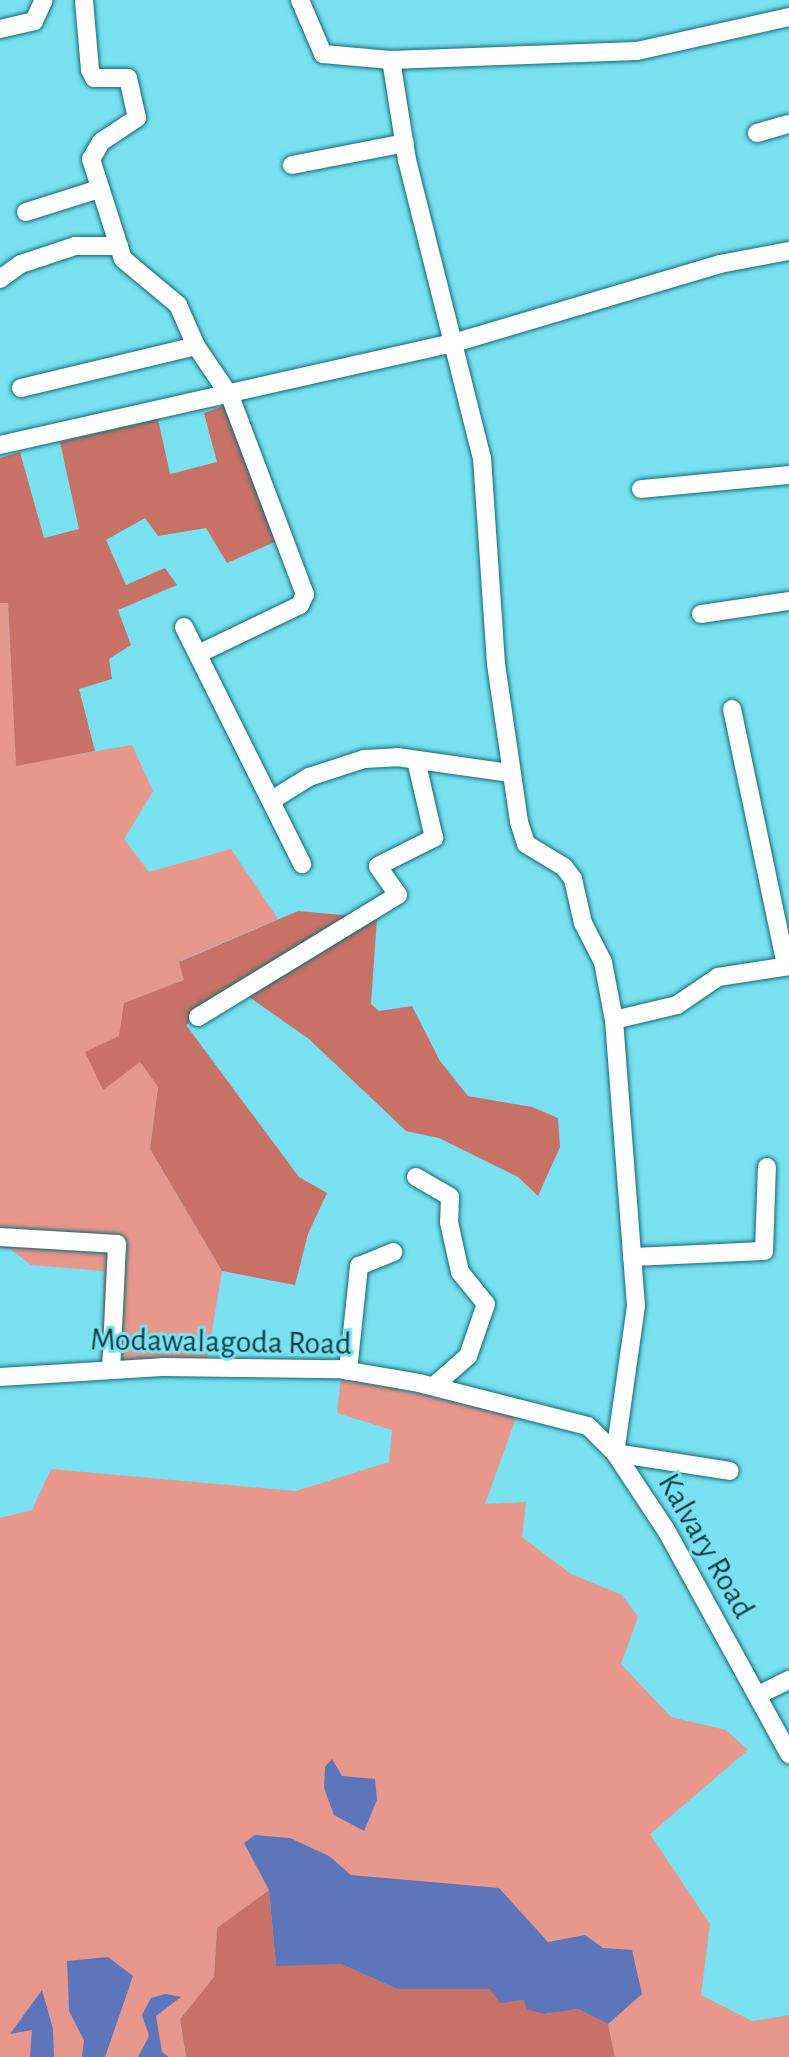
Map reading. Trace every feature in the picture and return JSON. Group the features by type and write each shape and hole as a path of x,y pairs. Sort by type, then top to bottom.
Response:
{"street":[{"path":"0,29 34,21 44,0"},
{"path":"84,0 90,70 94,78 128,78 137,118 93,152 99,189 119,246 133,269 178,305 196,346 230,396 305,594 300,605 198,654"},
{"path":"300,0 323,54 391,60 637,51 789,17"},
{"path":"391,60 405,143 457,342 482,458 496,664 509,773 526,844 564,867 573,879 583,923 603,962 614,1020 636,1306 615,1453 730,1471"},
{"path":"757,133 789,124"},
{"path":"292,165 405,143"},
{"path":"26,212 99,189"},
{"path":"0,279 21,264 75,246 119,246"},
{"path":"0,445 230,396 457,342 720,264 789,251"},
{"path":"21,388 196,346"},
{"path":"641,489 789,475"},
{"path":"701,614 789,601"},
{"path":"184,627 302,864"},
{"path":"614,1020 677,1005 704,982 718,977 788,966 732,709"},
{"path":"272,800 340,765 364,759 416,760 509,773"},
{"path":"198,1017 398,895 378,866 434,838 416,760"},
{"path":"632,1257 764,1251 767,1167"},
{"path":"416,1177 450,1197 449,1222 460,1272 486,1304 468,1356 434,1386"},
{"path":"0,1237 117,1244 111,1369"},
{"path":"348,1371 359,1266 393,1252"},
{"name":"Modawalagoda Road","path":"0,1377 111,1369 348,1371 434,1386 588,1426 615,1453"},
{"name":"Kalvary Road","path":"615,1453 666,1530 789,1754"},
{"path":"758,1695 789,1680"}],"shaded area":[{"path":"224,406 277,541 227,563 206,528 158,536 145,518 106,540 126,585 165,568 177,585 118,610 131,645 109,659 112,679 79,689 95,751 16,766 8,603 0,603 0,458 20,452 44,538 79,529 60,442 158,419 170,474 217,462 204,413"},
{"path":"0,603 8,603 16,765 132,745 153,791 124,839 149,872 231,849 278,919 180,961 184,980 125,1003 140,1062 158,1087 150,1149 222,1271 207,1361 101,1361 104,1271 31,1265 9,1248 0,1248"},
{"path":"298,911 377,918 371,1004 379,1011 412,1006 440,1061 468,1096 532,1107 558,1118 560,1147 538,1196 518,1177 439,1138 406,1131 309,1039 242,992 186,1025 299,1177 327,1193 308,1234 295,1285 222,1271 150,1149 158,1087 140,1062 103,1090 85,1052 119,1036 124,1003 184,980 179,962"},
{"path":"341,1376 517,1415 485,1504 526,1502 522,1537 571,1574 622,1595 638,1617 621,1664 671,1717 726,1730 748,1750 650,1834 710,1924 701,1995 752,2021 789,2015 789,2057 615,2057 608,2024 500,2003 490,1989 397,1989 341,1964 303,1967 274,1918 268,1891 217,1928 214,1977 180,2019 186,2057 0,2057 0,1518 32,1510 51,1469 296,1491 389,1462 392,1430 337,1413"},
{"path":"269,1890 276,1965 341,1964 397,1989 491,1989 500,2002 524,2000 544,2014 578,2009 608,2024 615,2057 186,2057 180,2019 214,1977 217,1928"}],"water":[{"path":"332,1759 342,1776 375,1779 377,1800 364,1831 334,1815 324,1788 325,1767"},
{"path":"255,1835 290,1838 329,1856 351,1875 499,1888 548,1942 585,1935 603,1948 632,1950 642,1994 608,2024 578,2009 544,2014 527,2009 524,2000 500,2003 490,1989 397,1989 341,1964 276,1966 269,1890 244,1843"},
{"path":"108,1957 133,1976 105,2057 82,2057 84,2040 69,2011 67,1961"},
{"path":"42,1990 53,2029 54,2057 30,2057 32,2030 10,2034"},
{"path":"166,1994 181,1997 156,2016 162,2052 169,2057 138,2057 149,2036 142,2015 151,1998"}]}
